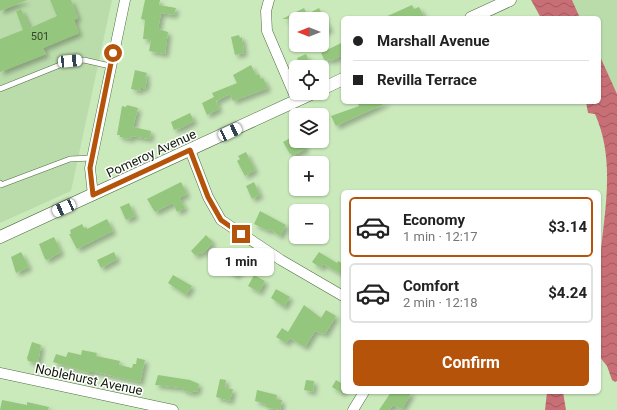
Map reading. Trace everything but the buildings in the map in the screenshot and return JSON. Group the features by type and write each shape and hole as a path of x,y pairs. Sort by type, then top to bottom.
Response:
{"street":[{"path":"93,195 90,178 92,158 125,0"},
{"path":"269,0 266,11 267,31 289,82"},
{"path":"475,16 510,0"},
{"path":"329,86 341,80"},
{"name":"Pomeroy Avenue","path":"0,237 297,100"},
{"path":"190,150 208,197 221,220 280,260 341,295"},
{"name":"Noblehurst Avenue","path":"0,373 173,410"},
{"path":"353,410 363,394"}],"lane":[{"path":"0,89 70,61 84,60 110,66"},
{"path":"0,185 70,159 92,158"}],"shaded area":[{"path":"0,0 112,0 71,191 0,223"},
{"path":"572,0 617,0 617,94 601,58 601,16 579,16"}],"water":[{"path":"531,0 572,0 579,16 540,16"},
{"path":"601,58 617,94 617,381 615,382 612,380 607,366 601,358 601,251 607,191 607,171 602,133 595,114 588,113 586,104 601,104"},
{"path":"547,394 563,394 566,410 545,410"}],"route":[{"path":"113,53 90,168 93,195 190,150 208,197 221,220 241,234"}]}
